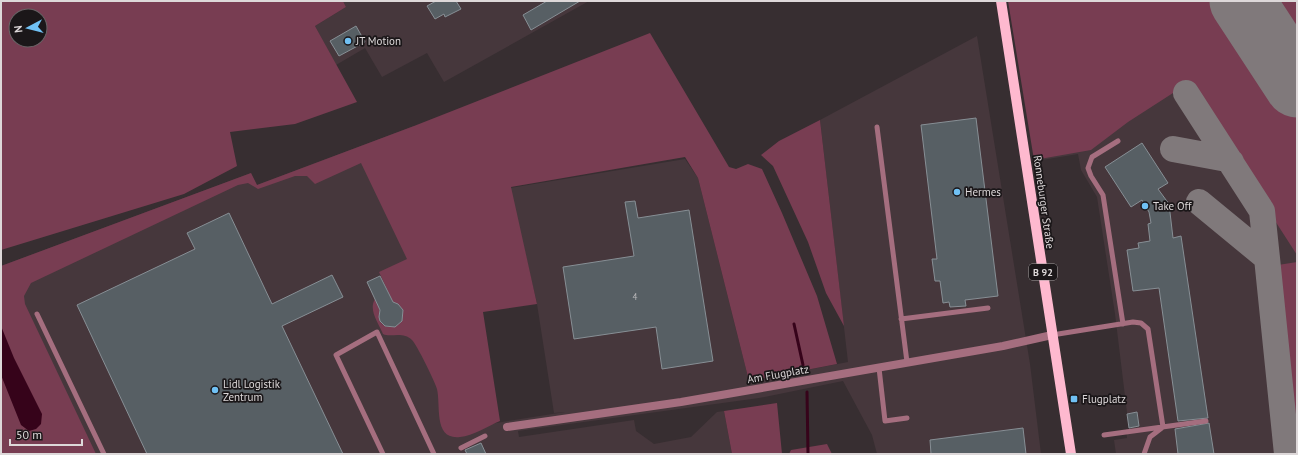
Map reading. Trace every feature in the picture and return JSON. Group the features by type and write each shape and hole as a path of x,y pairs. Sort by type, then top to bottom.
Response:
{"main road":[{"name":"Ronneburger Straße","path":"1001,1 1071,454"}],"street":[{"name":"Am Flugplatz","path":"506,427 681,402 1003,346 1052,335"}],"lane":[{"path":"877,127 907,362"},
{"path":"1118,141 1092,157 1088,168 1091,176 1103,195 1123,324"},
{"path":"901,319 988,308"},
{"path":"37,314 104,454"},
{"path":"1052,335 1123,324 1141,323 1148,329 1163,427"},
{"path":"383,454 336,355 377,332 434,454"},
{"path":"880,368 885,421 907,418"},
{"path":"1104,435 1206,421"},
{"path":"1144,454 1150,437 1163,427"},
{"path":"461,448 486,436"}],"shaded area":[{"path":"1,1 343,1 346,7 315,26 357,102 295,124 230,132 237,166 184,194 1,250"},
{"path":"343,1 589,1 444,82 427,53 382,77 365,48 336,65 315,26 346,7"},
{"path":"1008,1 1221,1 1297,118 1297,255 1187,84 1128,122 1091,150 1034,160"},
{"path":"1011,1 1297,1 1297,454 1116,454 1114,440 1127,438 1126,429 1129,429 1115,314 1097,197 1081,170 1078,154 1036,161"},
{"path":"1263,1 1297,1 1297,54"},
{"path":"650,33 729,167 736,169 748,164 762,169 817,296 837,364 749,381 698,178 685,157 511,187 537,304 483,312 500,421 470,435 460,437 451,436 442,428 437,389 426,364 414,343 405,336 383,334 373,312 373,303 375,299 379,307 379,319 382,324 391,327 402,321 403,310 398,304 393,302 379,272 407,259 361,163 315,184 307,176 295,176 258,189 248,183 238,185 31,283 24,296 25,304 96,454 1,454 1,266 251,173 257,185 414,126"},
{"path":"977,36 1030,364 1041,454 877,454 872,435 843,381 759,398 518,431 519,437 634,420 636,431 654,444 691,437 717,412 724,411 732,454 70,454 1,266 251,173 257,185 414,126 465,428 565,412 554,413 537,304 510,188 685,159 698,178 749,381 848,362 820,120"},
{"path":"820,120 844,326 826,293 808,242 773,166 761,155 779,141"},
{"path":"1297,262 1297,429 1292,420 1275,279 1278,265"},
{"path":"1,326 14,358 42,414 41,424 36,429 29,431 21,425 1,375"},
{"path":"777,403 782,454 732,454 724,411"},
{"path":"827,444 832,454 789,454 791,450"}],"building":[{"path":"436,1 456,1 461,9 445,17 444,14 435,19 427,6"},
{"path":"547,1 580,1 531,30 523,15"},
{"name":"JT Motion","path":"356,26 365,42 339,56 330,41"},
{"name":"Hermes","path":"976,118 998,296 965,300 966,306 950,307 949,302 943,303 940,281 935,281 932,259 937,259 921,125"},
{"path":"1142,143 1168,183 1158,189 1169,204 1173,238 1181,236 1208,418 1178,421 1159,288 1133,291 1127,250 1139,248 1138,243 1150,241 1148,224 1151,223 1149,212 1142,200 1131,207 1105,167"},
{"path":"635,201 638,218 689,210 713,361 662,369 656,327 574,339 563,267 634,256 625,202"},
{"name":"Lidl Logistik Zentrum","path":"229,213 272,304 332,275 343,297 282,326 343,454 147,454 77,305 195,249 187,233"},
{"path":"380,276 393,302 398,304 403,310 402,321 395,327 385,326 380,321 380,310 367,282"},
{"path":"1137,412 1139,426 1129,428 1127,414"},
{"path":"1209,423 1214,454 1178,454 1175,429"},
{"path":"1023,428 1026,454 931,454 930,440"},
{"path":"481,443 486,454 467,454 465,450"}],"waterway":[{"path":"794,324 803,365"},
{"path":"807,392 808,454"}],"taxiway":[{"path":"1186,93 1262,211 1267,258"},
{"path":"1173,149 1227,159 1231,162"},
{"path":"1199,202 1267,258 1287,454"}],"runway":[{"path":"1242,1 1297,85"}],"place":[{"name":"JT Motion","path":"348,41"},
{"name":"Hermes","path":"957,192"},
{"name":"Take Off","path":"1145,206"},
{"name":"Lidl Logistik Zentrum","path":"215,390"},
{"name":"Flugplatz","path":"1074,399"}]}
